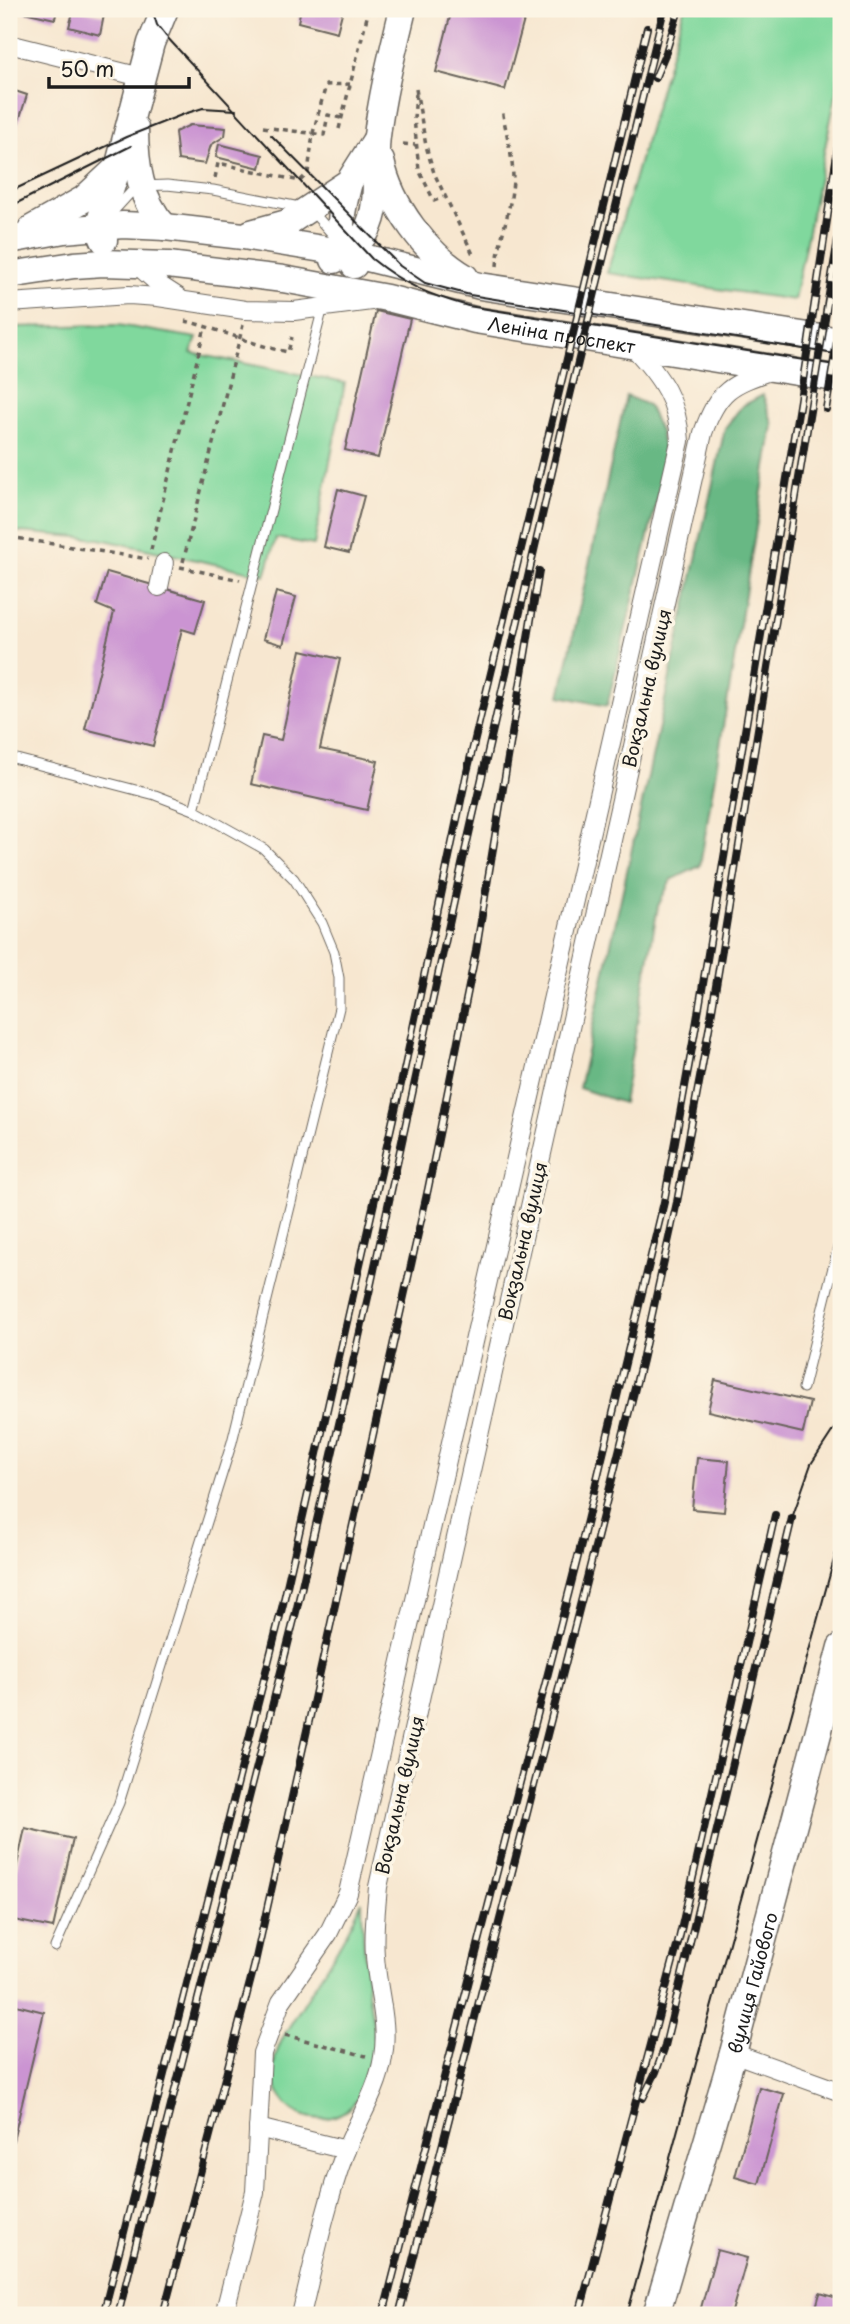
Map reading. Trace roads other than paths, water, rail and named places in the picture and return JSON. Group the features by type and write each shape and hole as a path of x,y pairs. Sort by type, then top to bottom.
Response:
{"main road":[{"path":"136,264 111,248 98,227 119,164 157,25 165,9"},
{"path":"336,277 366,231 373,213 376,139 384,90 403,9"},
{"path":"138,89 137,143 154,186 151,213 165,227"},
{"path":"336,277 342,238 340,223 349,182 376,139"},
{"name":"Леніна проспект","path":"376,139 384,177 395,198 421,238 451,269 483,271 841,341"},
{"path":"9,240 84,199 101,185 119,164"},
{"path":"243,236 287,223 349,182"},
{"name":"Леніна проспект","path":"9,240 98,227 165,227 243,236 387,298 475,320 634,348 841,379"},
{"name":"Леніна проспект","path":"9,275 74,265 136,264 168,265 283,279 483,271"},
{"path":"283,279 322,267 336,277 360,275 387,298"},
{"name":"вулиця Гайового","path":"656,2315 733,2053 841,1647"}],"street":[{"path":"9,44 138,89"},
{"path":"136,264 161,286 184,301"},
{"path":"9,303 129,295 245,310 294,311 336,277"},
{"name":"Вокзальна вулиця","path":"224,2315 255,2192 262,2053 281,2002 328,1934 348,1892 680,441 675,407 652,367 634,348"},
{"name":"Вокзальна вулиця","path":"301,2315 330,2193 383,2060 385,2018 375,1958 374,1922 379,1887 703,433 718,398 744,380 777,369"},
{"path":"159,587 165,563"},
{"path":"733,2053 841,2092"},
{"path":"258,2128 346,2150"}],"lane":[{"path":"98,227 132,191 154,186 213,190 310,209 336,277 252,583 194,810"},
{"path":"9,757 155,794 194,810 264,849 294,879 322,923 334,952 339,978 339,1008 232,1442 119,1803 55,1947"},
{"path":"803,1388 841,1235"}],"tram line":[{"path":"152,9 157,25 165,35 372,259 406,282 468,306 841,366"},
{"path":"9,192 126,137 184,114 203,108 236,110"},
{"path":"271,135 400,266 425,283 470,295 841,355"},
{"path":"9,207 131,146"},
{"path":"792,1518 811,1464 841,1418"},
{"path":"627,2315 841,1534"}],"railway":[{"path":"118,2315 296,1612 564,420 664,9"},
{"path":"655,78 679,9"},
{"path":"103,2315 283,1604 405,1066 467,772 647,28"},
{"path":"383,2315 583,1537 664,1202 696,1026 800,400 841,127"},
{"path":"399,2315 642,1360 677,1202 709,1029 841,221"},
{"path":"826,409 841,317"},
{"path":"163,2315 254,1967 428,1189 476,951 539,571"},
{"path":"579,2315 679,1939 775,1515"},
{"path":"643,2098 665,2046 792,1518"}]}
